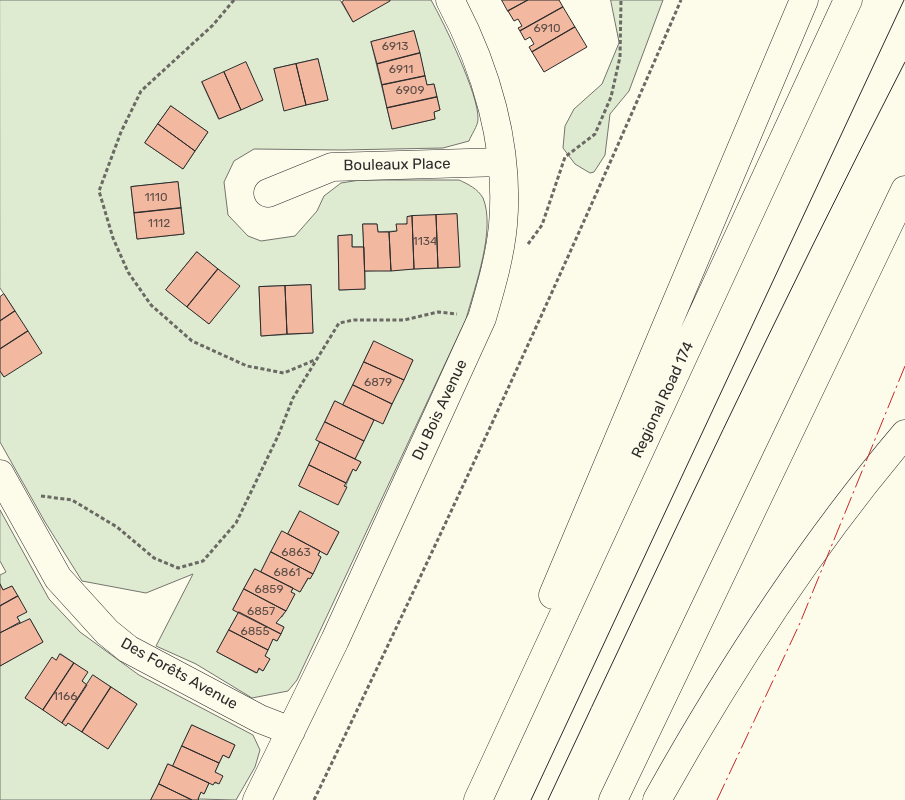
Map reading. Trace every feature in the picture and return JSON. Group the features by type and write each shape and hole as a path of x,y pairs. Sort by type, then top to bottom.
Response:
{"main road":[{"name":"Du Bois Avenue","path":"257,800 335,640 482,318 496,269 503,224 502,162 495,113 467,31 450,0"},
{"path":"465,800 640,393 804,0"},
{"name":"Regional Road 174","path":"478,800 848,0"},
{"name":"Bouleaux Place","path":"268,193 332,167 502,162"},
{"path":"613,800 905,190"},
{"path":"657,800 709,707 791,580 859,488 905,434"},
{"name":"Des Forêts Avenue","path":"0,474 58,578 107,632 128,649 260,719 291,731"}],"path":[{"path":"234,0 213,25 141,92 121,132 99,191 112,238 128,272 151,305 192,341 247,366 284,373 318,359"},
{"path":"496,269 519,258 542,225 565,157 595,134 611,97 620,57 621,0"},
{"path":"314,800 498,410 631,115 680,0"},
{"path":"17,505 36,496 72,500 117,527 154,558 178,568 203,561 236,523 294,398 339,323 354,320 404,320 438,312 482,318"}],"green space":[{"path":"0,0 340,0 353,22 390,0 431,0 460,59 477,108 478,122 469,141 443,148 254,149 234,161 224,182 228,215 248,236 261,241 295,236 317,211 324,196 341,183 360,180 459,180 478,192 483,198 486,211 486,241 483,258 466,319 297,680 288,691 252,698 196,664 156,646 193,574 146,593 82,581 45,522 0,442 0,371 4,377 15,311 0,288","holes":["414,31 427,85 434,84 440,110 434,112 435,119 392,129 371,42","318,59 328,100 285,110 274,69","202,82 263,100 219,119","171,106 208,132 183,169 145,143","178,182 184,234 137,239 131,187","457,215 459,267 365,271 365,289 339,290 338,236 352,235 352,247 364,247 363,224 377,224 378,232 397,231 397,225 407,224 408,217","197,252 239,286 209,324 166,290","311,285 313,333 261,336 259,287","374,342 413,360 383,423 374,420 355,459 361,462 356,471 353,469 338,504 299,486 320,442 317,440 335,401 343,405","300,512 339,532 327,555 320,551 318,555 321,557 300,592 293,588 291,592 295,594 282,617 280,616 276,623 284,627 277,641 273,639 265,656 269,659 263,671 259,669 256,673 217,652 239,612 233,609 255,569 261,572 282,532 288,534"]},
{"path":"611,0 663,0 629,91 610,114 605,155 594,172 590,173 575,164 563,148 565,126 574,109 602,84 619,43"},
{"path":"0,510 49,599 80,632 139,675 253,735 260,750 255,767 236,800 198,799 201,792 204,794 209,783 219,783 222,776 215,772 223,755 229,758 235,745 192,725 173,766 168,764 151,800 0,800 0,666 43,642 30,619 21,624 17,617 26,612 12,586 3,590 0,584 0,575 6,572 0,561","holes":["61,654 87,672 82,681 87,685 94,676 137,704 108,749 68,723 66,725 25,698 52,658 56,660"]}],"building":[{"path":"345,0 390,1 353,22 342,2"},
{"path":"502,0 528,0 508,11"},
{"path":"528,0 559,0 563,7 520,31 518,28 522,26 518,19 514,21 508,11"},
{"path":"563,7 575,27 532,52 529,47 534,44 530,37 525,40 520,31"},
{"path":"575,27 587,47 544,72 532,52"},
{"path":"414,31 420,53 377,64 371,42"},
{"path":"420,53 425,76 382,85 377,64"},
{"path":"318,59 328,100 306,105 296,64"},
{"path":"246,62 263,100 241,110 224,72"},
{"path":"296,64 306,105 284,111 274,69"},
{"path":"224,72 241,110 219,119 202,82"},
{"path":"425,76 427,85 434,84 437,97 387,108 382,85"},
{"path":"437,97 440,110 434,112 435,119 392,129 387,108"},
{"path":"171,106 208,132 195,151 158,124"},
{"path":"158,124 195,151 183,169 145,143"},
{"path":"178,182 181,208 134,213 131,187"},
{"path":"181,208 184,234 137,239 134,213"},
{"path":"457,214 460,267 438,268 436,215"},
{"path":"436,215 438,268 414,269 412,216"},
{"path":"412,216 414,269 391,271 389,232 397,231 396,224 407,224 407,217"},
{"path":"363,224 377,224 378,232 389,232 391,271 365,271"},
{"path":"352,235 352,247 364,247 365,289 339,290 338,236"},
{"path":"197,252 218,269 187,307 166,290"},
{"path":"218,269 240,286 209,324 187,307"},
{"path":"311,285 313,333 287,334 285,286"},
{"path":"285,286 287,334 261,336 259,287"},
{"path":"4,294 15,311 0,321 0,297"},
{"path":"15,311 28,331 0,349 0,321"},
{"path":"28,331 42,353 4,377 0,371 0,349"},
{"path":"374,341 413,360 404,380 364,362"},
{"path":"364,362 404,380 392,404 353,385"},
{"path":"353,385 392,404 383,424 343,405"},
{"path":"335,401 374,420 364,441 325,422"},
{"path":"325,422 364,441 355,459 316,440"},
{"path":"320,442 361,462 356,471 353,469 346,483 309,465"},
{"path":"309,465 346,483 344,486 347,487 338,505 299,486"},
{"path":"300,511 339,532 327,555 288,534"},
{"path":"282,531 320,551 318,555 321,557 313,574 271,552"},
{"path":"271,552 313,574 310,579 308,578 300,592 261,572"},
{"path":"255,569 293,588 291,592 295,594 286,611 244,589"},
{"path":"0,584 3,590 12,586 18,596 0,606"},
{"path":"244,589 286,611 276,623 284,627 281,634 233,610"},
{"path":"18,596 27,612 17,617 20,622 0,633 0,606"},
{"path":"239,612 281,634 277,641 273,639 268,650 229,630"},
{"path":"30,619 43,642 0,666 0,633"},
{"path":"229,630 268,650 265,656 270,659 263,671 259,668 257,673 217,652"},
{"path":"60,654 74,663 43,710 25,698 52,657 56,660"},
{"path":"74,663 88,672 82,681 87,685 62,723 43,710"},
{"path":"93,675 111,687 82,732 68,723 66,726 62,723"},
{"path":"111,687 137,704 108,749 82,732"},
{"path":"192,725 235,745 229,758 223,755 219,763 182,746"},
{"path":"182,746 219,763 215,772 223,776 219,784 215,782 213,785 173,766"},
{"path":"168,764 209,783 204,794 201,792 199,800 192,800 159,784"},
{"path":"159,784 192,800 151,800"}],"tram line":[{"path":"531,800 904,0"},
{"path":"548,800 768,337 905,62"}],"power":[{"path":"717,800 800,623 905,366"}]}
